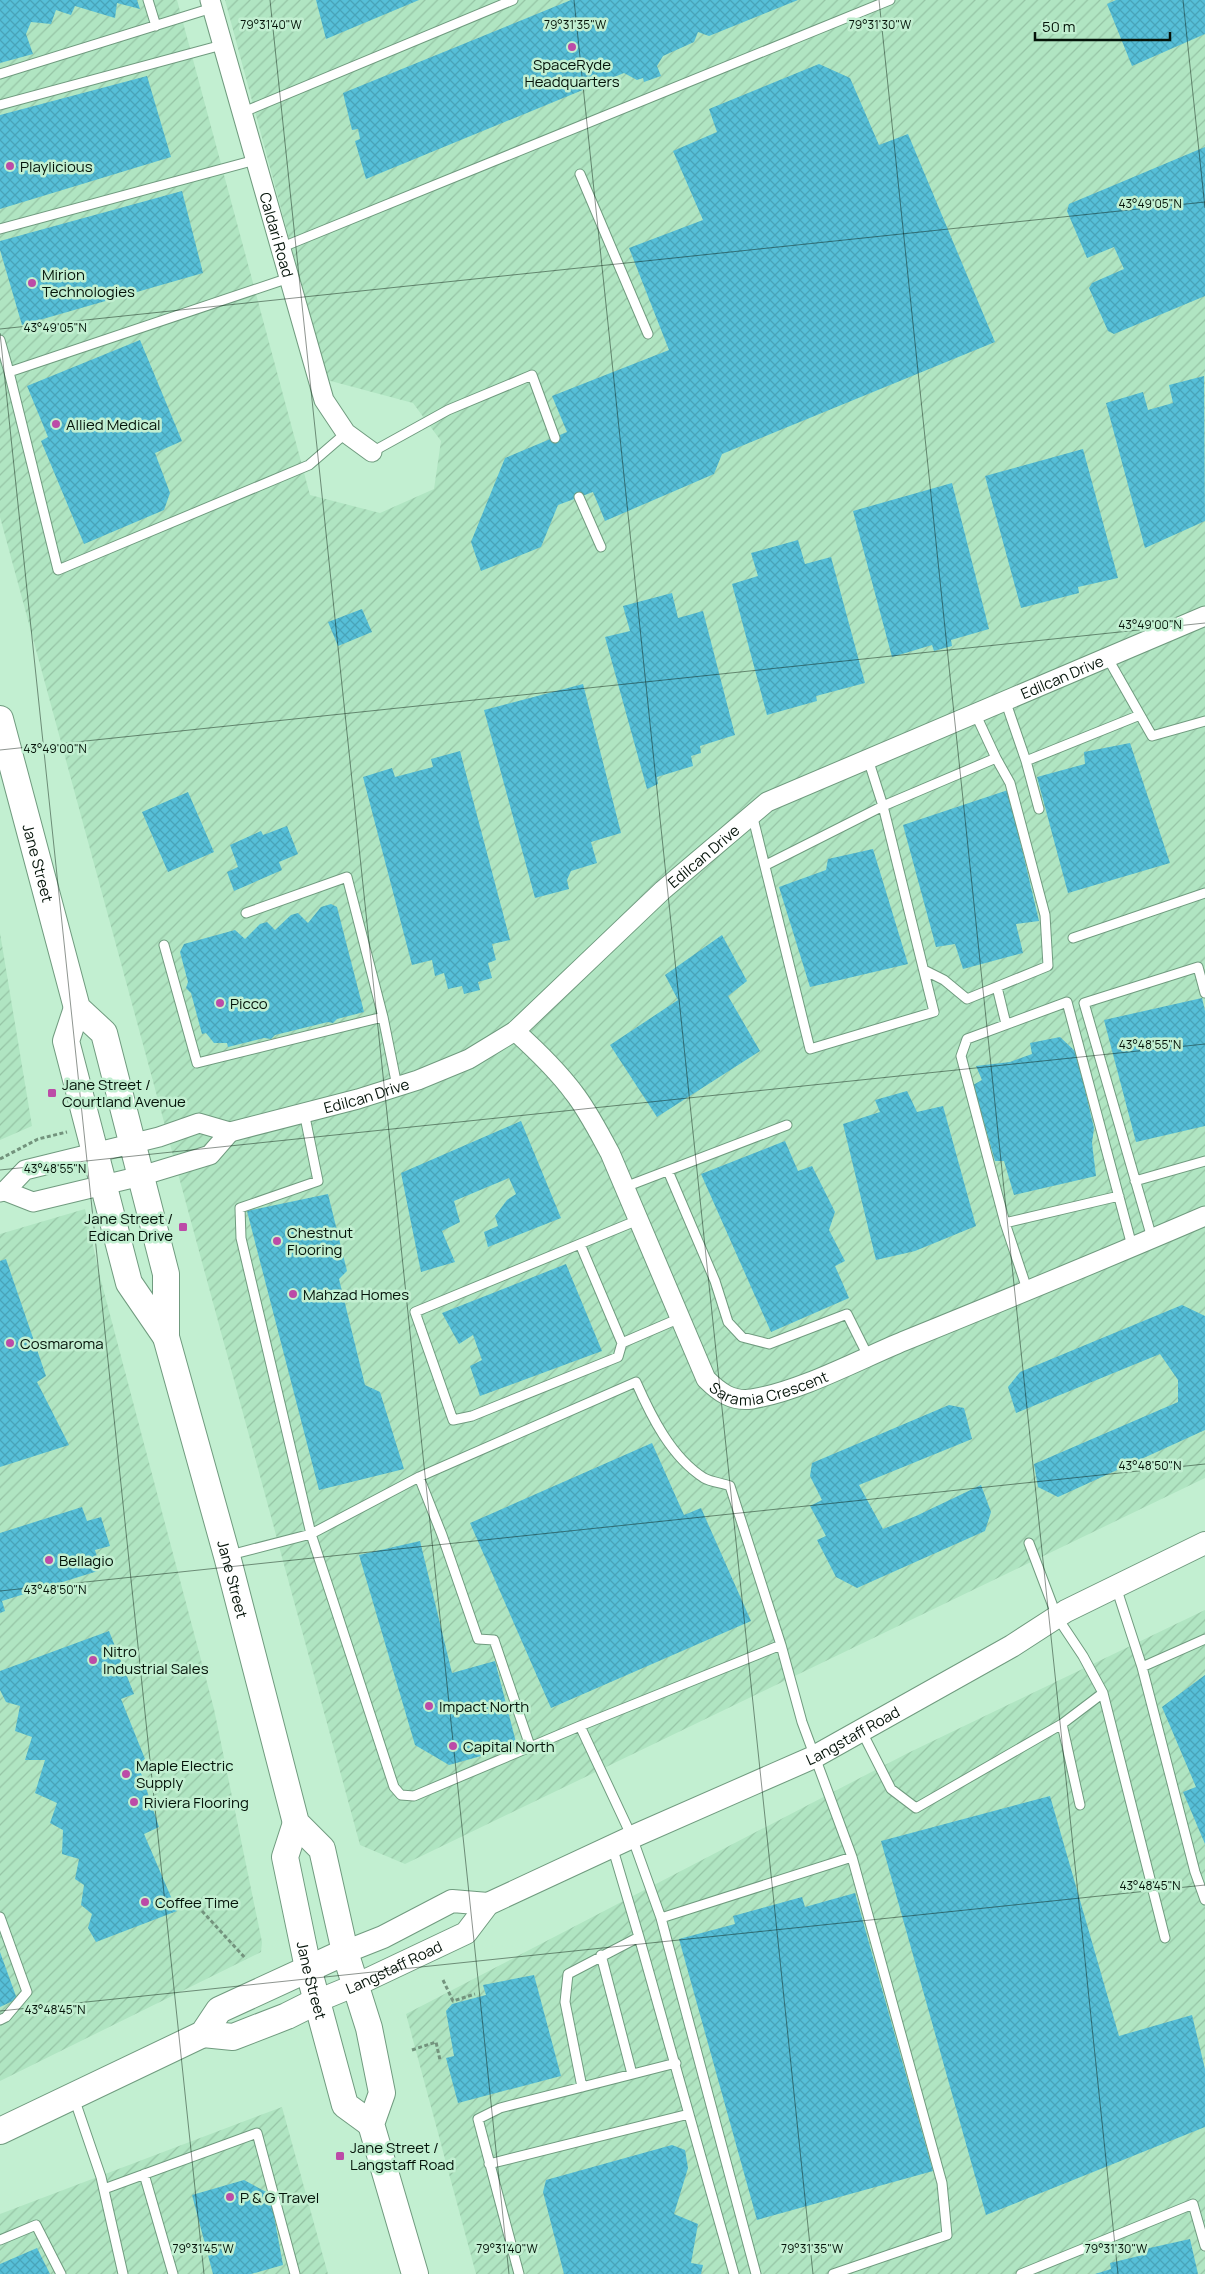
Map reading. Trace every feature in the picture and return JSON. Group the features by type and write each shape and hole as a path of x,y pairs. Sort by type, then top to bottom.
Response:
{"main road":[{"name":"Jane Street","path":"0,719 77,1008 104,1033 166,1274 166,1337 227,1556 296,1824 285,1857 308,1968 345,2105 371,2124"},
{"name":"Jane Street","path":"77,1008 66,1041 129,1283 166,1337"},
{"path":"296,1824 322,1848 345,1952 369,2028 382,2093 371,2124 415,2274"},
{"name":"Langstaff Road","path":"317,2000 287,2016 233,2037 203,2034 219,2010 345,1952"},
{"path":"0,2131 203,2034"}],"street":[{"name":"Caldari Road","path":"211,4 324,400 346,433 372,452"},
{"name":"Edilcan Drive","path":"2,1191 25,1170 133,1144 199,1124 230,1132 418,1080 468,1059 515,1031 663,890 767,802 1205,616"},
{"name":"Saramia Crescent","path":"515,1031 554,1068 575,1093 610,1153 706,1379 718,1391 732,1398 751,1399 794,1387 1028,1292 1205,1216"},
{"path":"2,1191 33,1202 141,1176 210,1155 230,1132"},
{"name":"Langstaff Road","path":"317,2000 356,1985 466,1933 488,1904 622,1841 814,1757 936,1690 1057,1618 1116,1586 1205,1543"},
{"name":"Langstaff Road","path":"345,1952 383,1937 452,1902 488,1904"}],"lane":[{"path":"148,0 156,26"},
{"path":"241,113 513,0"},
{"path":"280,248 890,0"},
{"path":"0,74 156,26 211,4"},
{"path":"0,105 222,45"},
{"path":"0,228 255,160"},
{"path":"580,174 648,334"},
{"path":"9,372 289,278"},
{"path":"0,340 58,570 309,465 346,433"},
{"path":"372,452 448,410 532,375 555,438"},
{"path":"579,497 601,547"},
{"path":"1107,656 1152,736 1205,720"},
{"path":"1005,700 1026,761 1039,809"},
{"path":"924,970 944,980 967,999 1048,966 1044,915 1010,783 996,758 976,713"},
{"path":"1026,761 1140,714"},
{"path":"766,865 883,806 996,758"},
{"path":"752,813 810,1049 934,1012 883,806 868,759"},
{"path":"246,913 347,877 383,1017 397,1086"},
{"path":"1073,938 1205,893"},
{"path":"164,945 197,1063 383,1017"},
{"path":"1152,1238 1084,1003 1198,967 1205,993"},
{"path":"997,987 1006,1024"},
{"path":"1028,1292 1005,1222 961,1056 967,1040 1067,1002 1132,1246"},
{"path":"304,1112 318,1181 240,1208 241,1238 310,1534 394,1787 401,1795 414,1796 531,1749 580,1726 781,1645"},
{"path":"624,1188 787,1125"},
{"path":"1135,1181 1205,1161"},
{"path":"668,1171 715,1281 728,1322 742,1337 769,1344 847,1314 868,1356"},
{"path":"1005,1222 1119,1196"},
{"path":"580,1244 622,1343 618,1357 472,1416 453,1420 415,1312 638,1220"},
{"path":"622,1343 680,1318"},
{"path":"227,1556 310,1534 420,1477 636,1382 649,1410 674,1449 687,1464 705,1478 730,1486 781,1645 802,1722 852,1857 942,2183 947,2235 834,2274"},
{"path":"420,1477 478,1639 494,1640 531,1749"},
{"path":"1029,1543 1057,1618 1083,1656 1103,1693 1164,1938"},
{"path":"1116,1586 1142,1667 1195,1872 1205,1900"},
{"path":"1142,1667 1205,1639"},
{"path":"861,1730 891,1789 916,1808 1062,1724 1103,1693"},
{"path":"1062,1724 1080,1805"},
{"path":"580,1726 622,1841 660,1918 756,2274"},
{"path":"622,1841 640,1937 734,2274"},
{"path":"660,1918 852,1857"},
{"path":"0,1917 27,1992 6,2017 0,2020"},
{"path":"582,2087 565,2002 568,1974 601,1955 640,1937"},
{"path":"601,1955 632,2074"},
{"path":"519,2274 478,2119 500,2108 676,2063"},
{"path":"73,2096 104,2188 123,2274"},
{"path":"489,2164 689,2114"},
{"path":"104,2188 257,2133 295,2274"},
{"path":"144,2174 174,2274"},
{"path":"1021,2274 1193,2204 1205,2246"},
{"path":"0,2240 36,2225 61,2274"}],"path":[{"path":"0,1159 38,1139 67,1132"},
{"path":"202,1912 246,1959"},
{"path":"443,1980 453,2001 475,1994"},
{"path":"412,2050 436,2042 440,2060"}],"shaded area":[{"path":"0,0 177,0 310,495 380,513 434,489 441,441 413,403 327,380 225,0 1205,0 1205,1478 405,1864 360,1845 0,517"},
{"path":"0,933 32,1126 0,1140"},
{"path":"85,1209 99,1273 214,1709 262,1942 261,1952 0,2081 0,1234"},
{"path":"1205,1610 1205,2274 476,2274 406,2014 908,1753"},
{"path":"282,2107 328,2274 0,2274 0,2214"}],"building":[{"path":"0,0 137,0 140,9 117,3 115,18 75,6 71,15 56,10 51,24 31,22 26,34 33,54 0,63"},
{"path":"316,0 419,0 326,39"},
{"path":"571,0 798,0 709,36 698,32 694,42 663,56 657,66 661,76 644,82 643,78 637,80 624,73 366,179 355,141 360,139 358,129 352,130 343,93"},
{"path":"1116,0 1205,0 1205,34 1132,66 1107,4"},
{"path":"819,64 850,78 879,145 908,134 995,342 722,454 714,474 605,521 593,492 558,505 541,547 481,571 471,542 505,458 567,432 552,396 669,350 629,248 703,220 673,151 717,132 709,109"},
{"path":"147,76 171,157 0,209 0,115"},
{"path":"1205,147 1205,296 1114,334 1108,331 1089,288 1092,283 1124,269 1114,247 1087,258 1067,211 1069,204"},
{"path":"182,191 203,273 22,325 0,250 0,241"},
{"path":"140,340 182,441 155,453 170,493 164,510 84,544 41,441 48,437 27,386"},
{"path":"1204,376 1205,521 1145,548 1106,403 1143,392 1148,410 1173,403 1169,385"},
{"path":"1083,449 1118,578 1078,587 1079,593 1021,608 985,476"},
{"path":"952,483 989,629 951,640 952,646 934,651 932,645 892,657 853,511"},
{"path":"798,540 805,564 831,557 865,683 816,696 817,701 767,715 732,584 758,576 751,553"},
{"path":"672,593 678,618 703,611 735,735 700,746 701,753 691,756 693,766 657,777 658,784 647,789 605,637 630,631 623,606"},
{"path":"362,609 372,632 338,646 328,622"},
{"path":"583,684 621,833 591,842 597,863 571,871 567,880 569,889 535,898 484,710"},
{"path":"1130,743 1170,863 1068,893 1037,777 1085,764 1084,752"},
{"path":"460,751 510,940 492,944 496,960 488,963 492,978 478,982 480,990 464,994 462,986 448,989 444,973 435,976 432,960 412,965 363,777 392,768 395,777 433,767 431,759"},
{"path":"1008,790 1039,921 1016,924 1023,953 963,969 955,944 936,947 903,825"},
{"path":"188,792 214,852 168,872 142,812"},
{"path":"287,826 298,854 279,862 282,870 234,891 227,872 238,867 230,845 261,831 263,835"},
{"path":"873,849 908,964 810,987 779,887 826,870 828,859"},
{"path":"331,904 337,907 364,1012 337,1019 333,1023 328,1022 275,1035 271,1039 264,1038 228,1047 227,1043 214,1043 206,1033 202,1034 191,993 186,988 188,982 180,952 184,944 235,930 245,939 260,924 267,922 275,930 291,915 298,913 308,923 321,907"},
{"path":"722,935 747,981 728,996 760,1051 657,1117 610,1045 678,1000 665,975"},
{"path":"1202,998 1205,1011 1205,1126 1136,1142 1104,1020"},
{"path":"1060,1037 1076,1052 1094,1128 1092,1143 1096,1176 1014,1195 1004,1161 995,1161 973,1085 982,1080 976,1066 1010,1062 1032,1054 1030,1043"},
{"path":"907,1091 917,1112 943,1106 976,1226 915,1251 876,1260 843,1124 880,1112 875,1100"},
{"path":"521,1121 561,1218 488,1247 484,1232 498,1226 495,1216 507,1200 516,1194 509,1178 454,1201 460,1222 442,1231 455,1262 421,1272 401,1173"},
{"path":"785,1141 798,1171 812,1166 835,1212 829,1230 845,1261 835,1266 849,1298 771,1332 701,1174"},
{"path":"328,1194 347,1271 339,1279 365,1385 380,1392 404,1469 319,1490 247,1211"},
{"path":"6,1259 46,1376 37,1382 69,1445 0,1467 0,1261"},
{"path":"566,1264 602,1351 480,1396 470,1366 482,1360 473,1335 459,1344 442,1313"},
{"path":"1182,1305 1205,1316 1205,1430 1058,1497 1038,1487 1034,1464 1178,1402 1178,1380 1160,1354 1016,1413 1008,1387 1020,1372"},
{"path":"949,1405 964,1408 972,1439 859,1485 883,1529 916,1516 981,1485 991,1512 985,1531 857,1588 836,1577 817,1540 826,1536 810,1506 822,1500 810,1476 812,1463"},
{"path":"652,1443 684,1515 701,1508 751,1621 551,1708 470,1523"},
{"name":"Bellagio","path":"82,1507 87,1521 101,1517 110,1546 95,1550 101,1570 2,1601 5,1611 0,1613 0,1533"},
{"path":"420,1541 452,1673 495,1661 517,1746 449,1765 415,1745 359,1555"},
{"path":"109,1631 134,1694 121,1699 145,1759 138,1764 159,1827 144,1834 177,1911 96,1942 88,1928 92,1914 81,1905 84,1885 75,1879 79,1859 62,1854 63,1830 50,1823 57,1803 35,1793 45,1760 25,1760 32,1737 15,1731 20,1706 6,1702 0,1690 0,1671"},
{"path":"1205,1675 1205,1844 1183,1792 1196,1787 1162,1707"},
{"path":"1050,1796 1119,2036 1192,2015 1205,2069 1205,2127 986,2215 881,1841"},
{"path":"855,1893 933,2171 757,2220 679,1939 735,1924 733,1916 802,1897 805,1907"},
{"path":"0,1952 17,1999 0,2007"},
{"path":"534,1975 561,2076 458,2103 446,2058 454,2056 446,2011 452,2004 486,1995 483,1985"},
{"path":"672,2145 685,2150 688,2168 674,2214 698,2224 691,2263 703,2265 701,2274 564,2274 543,2192 546,2180"},
{"path":"244,2180 270,2194 283,2265 251,2274 213,2274 192,2195"},
{"path":"1190,2239 1198,2274 1095,2274 1111,2269 1110,2263 1147,2254 1145,2249"},
{"path":"37,2248 50,2274 0,2274 0,2264"}],"place":[{"name":"SpaceRyde Headquarters","path":"572,47"},
{"name":"Playlicious","path":"10,166"},
{"name":"Mirion Technologies","path":"32,283"},
{"name":"Allied Medical","path":"56,424"},
{"name":"Picco","path":"220,1003"},
{"name":"Jane Street / Courtland Avenue","path":"52,1093"},
{"name":"Jane Street / Edican Drive","path":"183,1227"},
{"name":"Chestnut Flooring","path":"277,1241"},
{"name":"Mahzad Homes","path":"293,1294"},
{"name":"Cosmaroma","path":"10,1343"},
{"name":"Bellagio","path":"49,1560"},
{"name":"Nitro Industrial Sales","path":"93,1660"},
{"name":"Impact North","path":"429,1706"},
{"name":"Capital North","path":"453,1746"},
{"name":"Maple Electric Supply","path":"126,1774"},
{"name":"Riviera Flooring","path":"134,1802"},
{"name":"Coffee Time","path":"145,1902"},
{"name":"Jane Street / Langstaff Road","path":"340,2156"},
{"name":"P & G Travel","path":"230,2197"}]}
